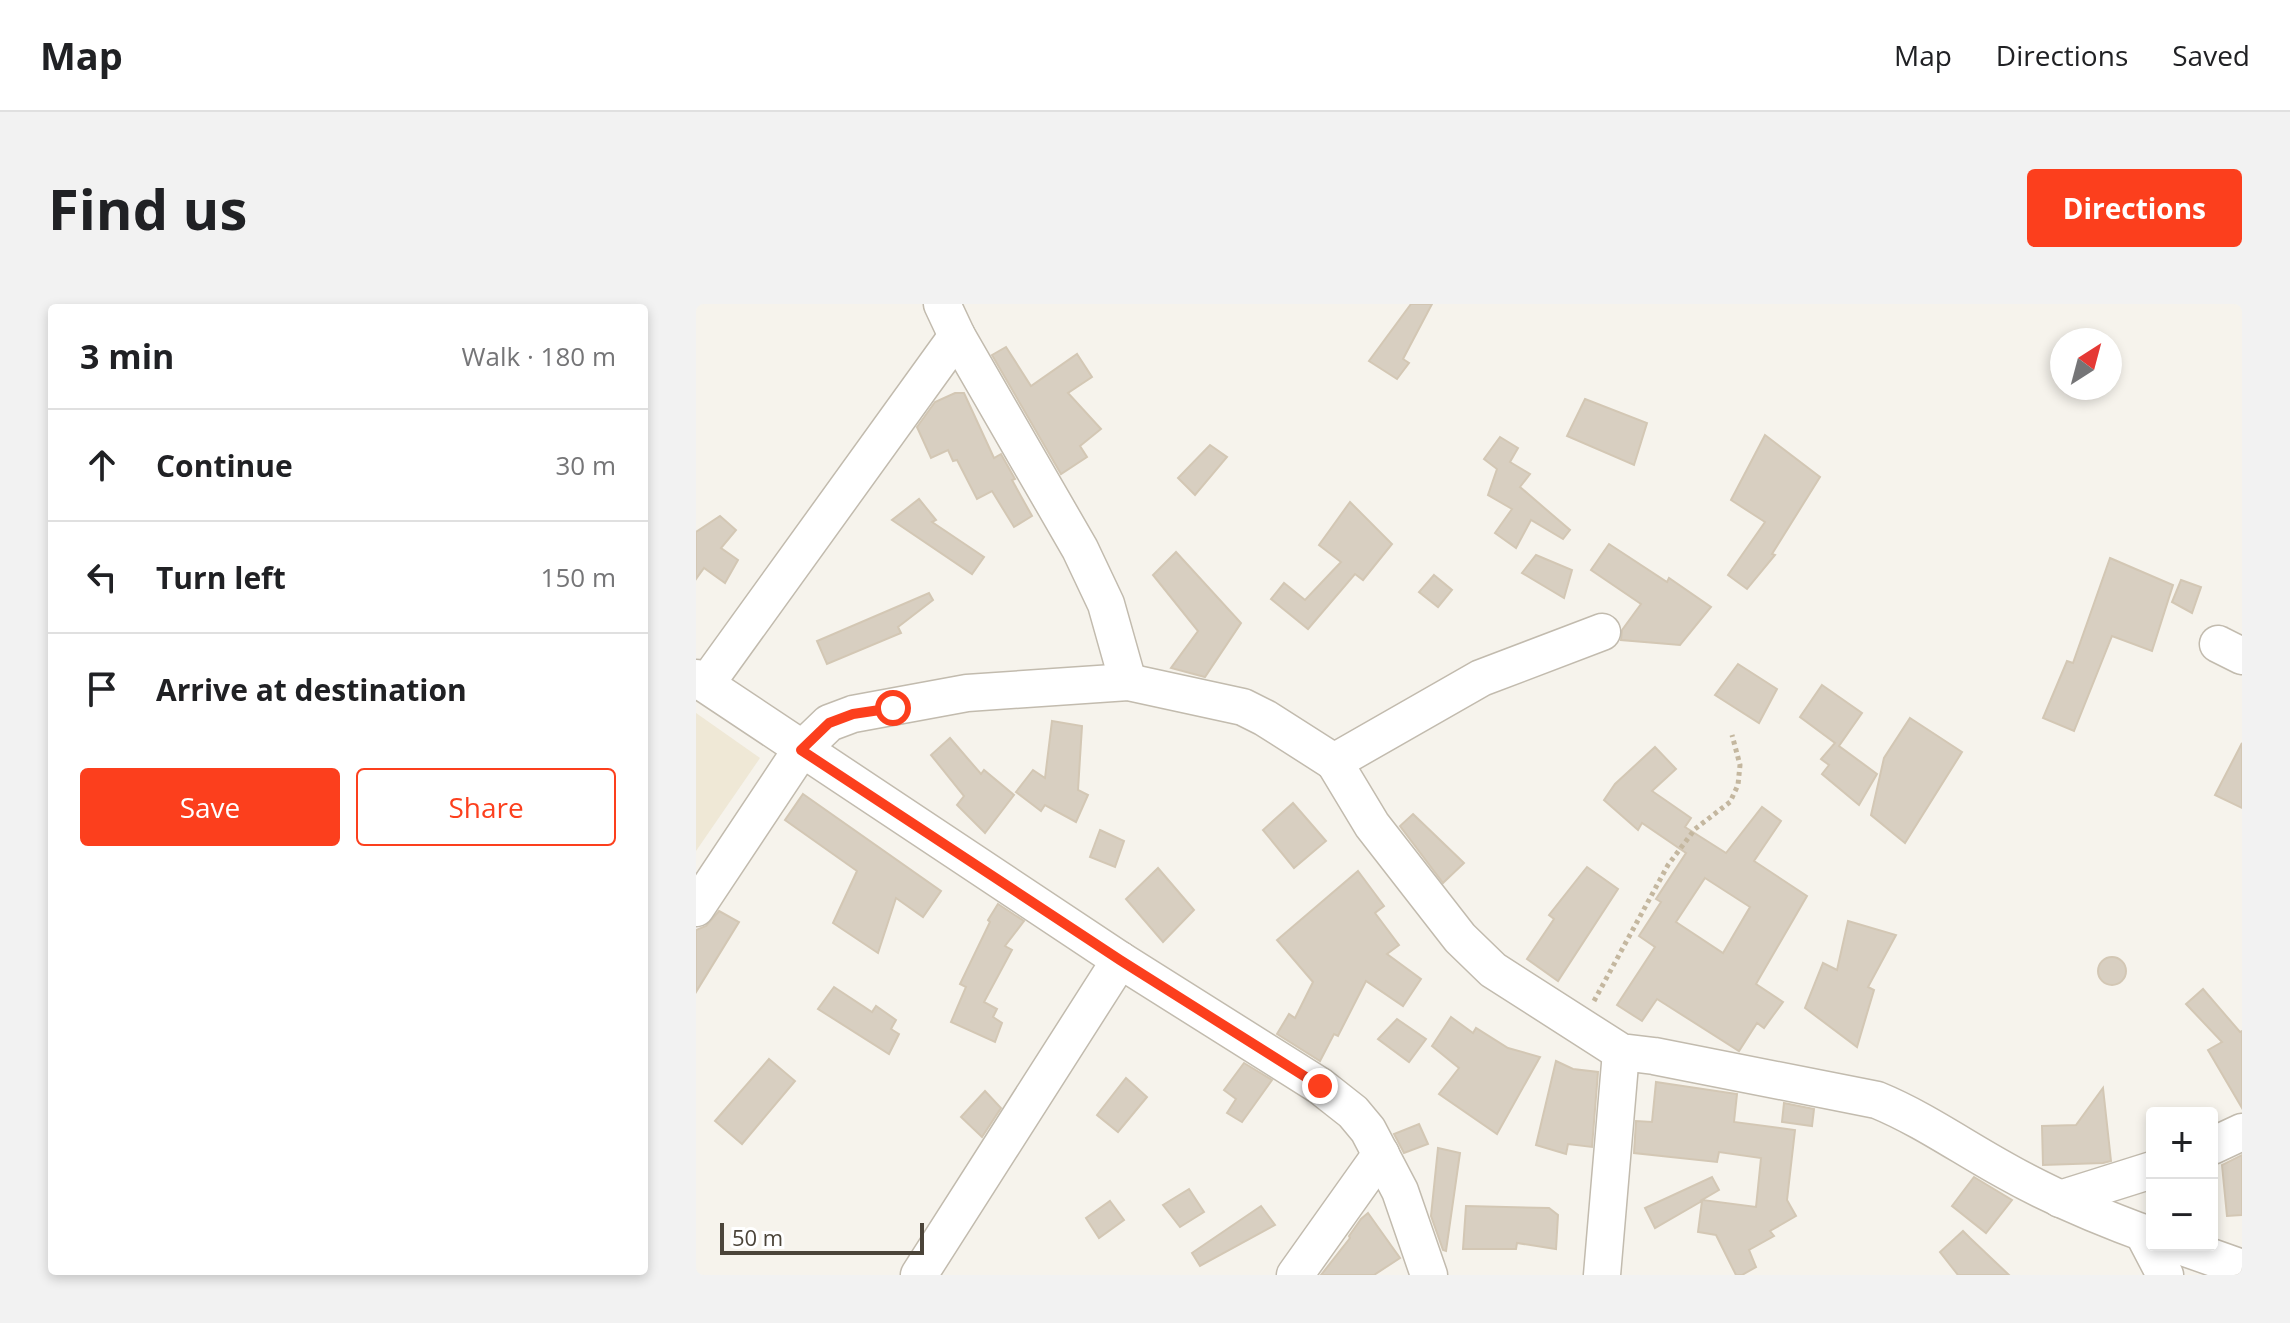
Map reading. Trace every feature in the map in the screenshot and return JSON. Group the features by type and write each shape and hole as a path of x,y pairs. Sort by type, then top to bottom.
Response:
{"street":[{"path":"1128,682 1106,604 1080,549 949,320 701,681 1120,960 1320,1086 1353,1112 1368,1130 1400,1191 1429,1275"},
{"path":"1334,762 1481,678 1602,632"},
{"path":"696,908 801,750 829,723 853,714 967,693 1128,682 1243,707 1334,762 1372,825 1460,938 1493,970 1621,1052 1877,1100 1909,1113 2007,1172 2060,1199 2146,1234"},
{"path":"919,1275 1120,960"},
{"path":"1602,1275 1621,1052"},
{"path":"2218,1143 2242,1132"},
{"path":"1295,1275 1381,1154"},
{"path":"2060,1199 2146,1172"},
{"path":"2154,1251 2165,1275"},
{"path":"2194,1251 2242,1268"}],"path":[{"path":"1580,1027 1668,865 1695,829 1730,802 1738,785 1740,765 1732,735"}],"shaded area":[{"path":"696,713 760,758 696,851"}],"building":[{"path":"1411,304 1432,304 1403,359 1409,363 1397,379 1369,361"},
{"path":"1006,347 1031,386 1077,354 1092,377 1068,393 1101,429 1080,446 1087,457 1061,474 992,355"},
{"path":"955,393 964,393 994,458 1001,454 1032,516 1014,527 992,491 977,499 957,460 953,461 948,450 931,458 917,427 935,402"},
{"path":"1585,399 1647,423 1634,465 1567,436"},
{"path":"1765,435 1820,477 1772,554 1775,555 1747,589 1728,575 1765,522 1731,500"},
{"path":"1500,437 1518,448 1510,462 1530,474 1520,487 1570,530 1563,539 1531,520 1516,548 1495,533 1512,509 1488,495 1497,469 1484,459"},
{"path":"1210,445 1227,457 1195,495 1178,478"},
{"path":"919,499 936,520 932,522 984,557 972,574 892,520"},
{"path":"1350,502 1392,544 1363,580 1355,574 1308,629 1271,599 1284,583 1305,600 1341,562 1319,545"},
{"path":"720,516 736,530 721,548 738,560 725,583 704,568 696,579 696,532"},
{"path":"1609,544 1667,582 1669,578 1711,607 1680,645 1621,640 1622,630 1641,604 1591,570"},
{"path":"1176,552 1241,623 1205,677 1171,668 1198,631 1153,575"},
{"path":"1536,555 1572,570 1564,598 1522,573"},
{"path":"2110,558 2173,585 2152,651 2112,636 2074,731 2043,718 2067,661 2073,663"},
{"path":"1434,575 1452,590 1438,607 1419,592"},
{"path":"2181,580 2201,587 2192,613 2172,602"},
{"path":"929,593 933,600 898,627 901,633 827,664 817,641"},
{"path":"1738,664 1777,689 1759,723 1715,695"},
{"path":"1822,685 1862,713 1839,746 1877,774 1859,805 1822,774 1829,765 1821,759 1835,743 1800,717"},
{"path":"1910,718 1962,752 1905,843 1871,815 1884,758"},
{"path":"1052,721 1082,726 1078,790 1088,795 1076,822 1045,805 1041,811 1016,792 1033,770 1045,778"},
{"path":"950,738 981,774 984,770 1014,795 985,833 957,805 964,796 931,755"},
{"path":"2242,743 2242,808 2215,795"},
{"path":"1655,747 1676,769 1652,791 1691,818 1685,827 1726,853 1762,807 1781,821 1754,861 1807,896 1756,984 1783,1002 1764,1028 1757,1023 1739,1051 1657,999 1642,1021 1617,1005 1655,947 1639,936 1661,902 1656,899 1686,853 1642,823 1638,830 1604,800 1615,784","holes":["1705,878 1750,907 1723,953 1676,922"]},
{"path":"803,794 941,891 923,917 896,898 878,953 833,923 857,871 785,820"},
{"path":"1293,803 1326,841 1294,868 1263,830"},
{"path":"1413,814 1464,863 1443,883 1400,826"},
{"path":"1100,830 1124,841 1115,867 1090,857"},
{"path":"1587,867 1618,889 1558,981 1527,959 1554,919 1549,915"},
{"path":"1158,868 1194,910 1163,942 1126,899"},
{"path":"1358,871 1384,906 1375,913 1399,945 1387,954 1421,979 1403,1006 1366,981 1338,1036 1334,1034 1320,1061 1277,1034 1289,1014 1295,1018 1313,982 1277,940"},
{"path":"998,904 1024,921 1005,946 1012,950 984,1002 997,1009 993,1017 1002,1023 995,1042 951,1022 966,987 960,984"},
{"path":"719,911 739,922 696,992 696,930 706,926"},
{"path":"1848,921 1896,935 1868,987 1874,990 1857,1047 1805,1008 1823,963 1837,970"},
{"path":"2112,957 2122,961 2126,971 2122,981 2112,985 2102,981 2098,971 2102,961"},
{"path":"834,987 872,1012 876,1006 896,1020 891,1029 899,1034 889,1054 818,1009"},
{"path":"2203,989 2242,1031 2242,1108 2208,1050 2222,1042 2186,1004"},
{"path":"1451,1017 1473,1033 1476,1028 1508,1048 1540,1057 1497,1134 1439,1094 1459,1068 1432,1046"},
{"path":"1397,1019 1426,1039 1409,1062 1378,1039"},
{"path":"769,1059 795,1081 742,1144 715,1121"},
{"path":"1556,1061 1573,1069 1598,1072 1592,1147 1568,1144 1566,1154 1536,1145"},
{"path":"1244,1063 1272,1080 1242,1122 1227,1113 1236,1099 1224,1090"},
{"path":"1126,1078 1147,1097 1118,1132 1097,1115"},
{"path":"1656,1082 1737,1094 1734,1122 1795,1130 1787,1200 1796,1216 1770,1231 1774,1236 1749,1250 1756,1267 1742,1275 1736,1275 1716,1235 1698,1232 1702,1201 1655,1228 1645,1208 1712,1177 1719,1190 1702,1200 1756,1207 1761,1158 1719,1152 1717,1162 1634,1153 1636,1121 1652,1122"},
{"path":"2103,1088 2111,1161 2043,1165 2042,1126 2076,1125"},
{"path":"985,1091 1001,1108 982,1137 961,1117"},
{"path":"1784,1103 1814,1109 1812,1126 1782,1122"},
{"path":"1419,1124 1428,1144 1404,1153 1394,1134"},
{"path":"1438,1148 1460,1153 1446,1251 1431,1216"},
{"path":"2242,1155 2242,1215 2227,1216 2222,1165"},
{"path":"1974,1177 2012,1200 1986,1233 1952,1206"},
{"path":"1189,1189 1204,1212 1180,1227 1163,1205"},
{"path":"1110,1201 1124,1220 1099,1238 1086,1218"},
{"path":"1261,1206 1275,1225 1200,1266 1192,1253"},
{"path":"1466,1206 1549,1208 1558,1215 1556,1249 1517,1243 1516,1249 1463,1249"},
{"path":"1368,1213 1400,1258 1374,1275 1321,1275 1361,1219"},
{"path":"1963,1231 2009,1275 1958,1275 1940,1252"}],"route":[{"path":"893,708 853,714 829,723 801,750 1120,960 1320,1086"}]}
